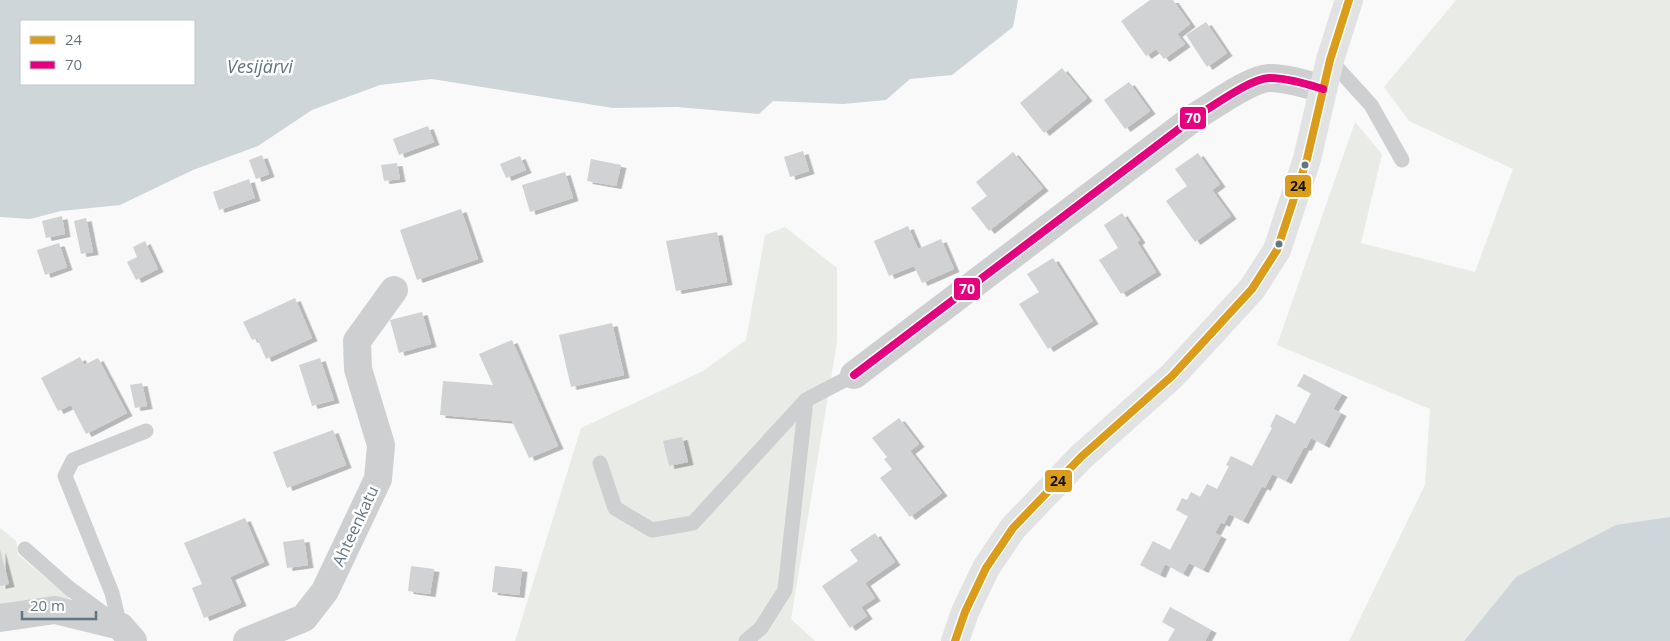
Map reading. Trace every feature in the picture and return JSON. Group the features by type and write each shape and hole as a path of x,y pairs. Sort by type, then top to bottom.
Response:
{"street":[{"path":"955,641 965,612 986,568 1013,528 1082,457 1172,376 1252,289 1277,250 1294,205 1307,159 1330,60 1350,0"},
{"path":"854,375 1196,116 1254,83 1267,78 1285,79 1323,88"},
{"name":"Ahteenkatu","path":"247,641 304,618 325,591 378,479 381,444 358,370 356,341 394,290"},
{"path":"0,618 55,610 127,633"}],"lane":[{"path":"1330,60 1372,105 1402,160"},
{"path":"600,463 615,508 652,530 693,523 806,400 854,375"},
{"path":"746,641 761,628 785,590 806,400"},
{"path":"127,633 65,476 73,460 146,431"},
{"path":"25,549 69,588 127,633"}],"shaded area":[{"path":"1456,0 1670,0 1670,517 1516,577 1464,641 1349,641 1425,485 1430,409 1277,345 1355,122 1382,154 1361,243 1475,272 1513,169 1409,121 1384,87"},
{"path":"785,227 837,268 837,342 791,619 815,641 515,641 581,428 703,371 746,340 765,235"},
{"path":"0,528 16,541 18,555 70,598 0,611"}],"water":[{"name":"Vesijärvi","path":"0,0 1018,0 1013,27 952,75 910,79 886,100 843,104 773,101 759,114 677,107 613,108 432,79 380,85 312,110 258,146 193,170 120,205 61,211 30,219 0,217"},
{"path":"1670,517 1670,641 1464,641 1516,577 1616,525"}],"building":[{"path":"1150,0 1173,0 1190,24 1177,34 1185,44 1164,59 1156,49 1146,56 1121,21"},
{"path":"1206,22 1227,53 1207,67 1186,35"},
{"path":"1062,68 1087,98 1044,133 1020,103"},
{"path":"1129,82 1150,111 1125,129 1104,100"},
{"path":"428,126 434,142 399,155 393,139"},
{"path":"803,151 809,171 790,177 784,157"},
{"path":"1013,152 1043,188 989,231 971,208 987,196 976,182"},
{"path":"1198,153 1220,184 1212,190 1231,216 1195,242 1166,201 1187,186 1175,169"},
{"path":"262,155 269,174 256,179 249,160"},
{"path":"520,156 526,170 506,178 500,164"},
{"path":"591,159 621,165 616,186 587,181"},
{"path":"397,163 400,179 384,181 381,165"},
{"path":"565,172 573,198 530,212 522,185"},
{"path":"249,179 255,198 219,210 213,192"},
{"path":"461,209 478,259 417,280 400,230"},
{"path":"1122,213 1140,240 1137,242 1156,272 1121,294 1099,260 1118,248 1104,225"},
{"path":"62,216 65,234 46,238 42,221"},
{"path":"86,218 93,252 81,254 74,221"},
{"path":"908,226 918,249 941,239 954,269 922,283 914,266 889,276 874,241"},
{"path":"717,232 727,282 676,291 666,241"},
{"path":"145,241 158,269 136,280 127,262 137,257 133,247"},
{"path":"59,243 67,267 45,275 37,250"},
{"path":"1053,258 1093,321 1048,349 1019,304 1039,292 1027,274"},
{"path":"295,298 312,338 266,359 257,338 252,340 243,322"},
{"path":"422,312 431,344 399,353 390,320"},
{"path":"612,323 624,375 571,387 559,335"},
{"path":"512,340 558,446 529,458 512,421 440,415 443,381 493,385 479,354"},
{"path":"80,357 84,365 98,358 127,413 86,434 71,405 58,411 41,378"},
{"path":"320,358 334,400 312,406 299,365"},
{"path":"1304,374 1342,394 1333,409 1341,413 1324,445 1311,438 1306,448 1304,447 1286,481 1272,474 1265,488 1262,486 1243,521 1229,514 1224,524 1221,522 1215,533 1221,536 1203,570 1189,563 1183,574 1165,564 1160,575 1140,565 1153,541 1170,550 1188,516 1176,510 1182,498 1187,500 1191,492 1200,497 1207,484 1217,489 1229,466 1226,465 1231,456 1252,466 1272,428 1270,427 1276,414 1295,424 1311,393 1297,386"},
{"path":"142,383 147,406 135,408 130,385"},
{"path":"899,418 919,444 910,451 942,493 910,517 880,478 892,469 884,459 887,457 872,438"},
{"path":"333,430 346,465 287,488 273,452"},
{"path":"682,437 688,462 669,466 663,441"},
{"path":"245,518 264,562 230,577 241,603 204,618 192,588 202,584 184,543"},
{"path":"875,533 895,562 865,583 875,598 861,607 867,616 850,628 822,586 858,561 850,550"},
{"path":"304,539 308,565 287,568 283,542"},
{"path":"0,549 9,584 0,586"},
{"path":"411,566 434,569 430,594 408,591"},
{"path":"495,566 522,569 519,595 492,592"},
{"path":"1170,607 1211,630 1205,641 1168,641 1175,629 1162,622"}],"transit line":[{"name":"24","path":"955,641 965,612 986,568 1013,528 1081,457 1172,376 1252,289 1277,250 1307,159 1330,60 1349,0"},
{"name":"70","path":"854,375 1196,116 1232,94 1252,83 1269,78 1290,80 1323,89"}]}
